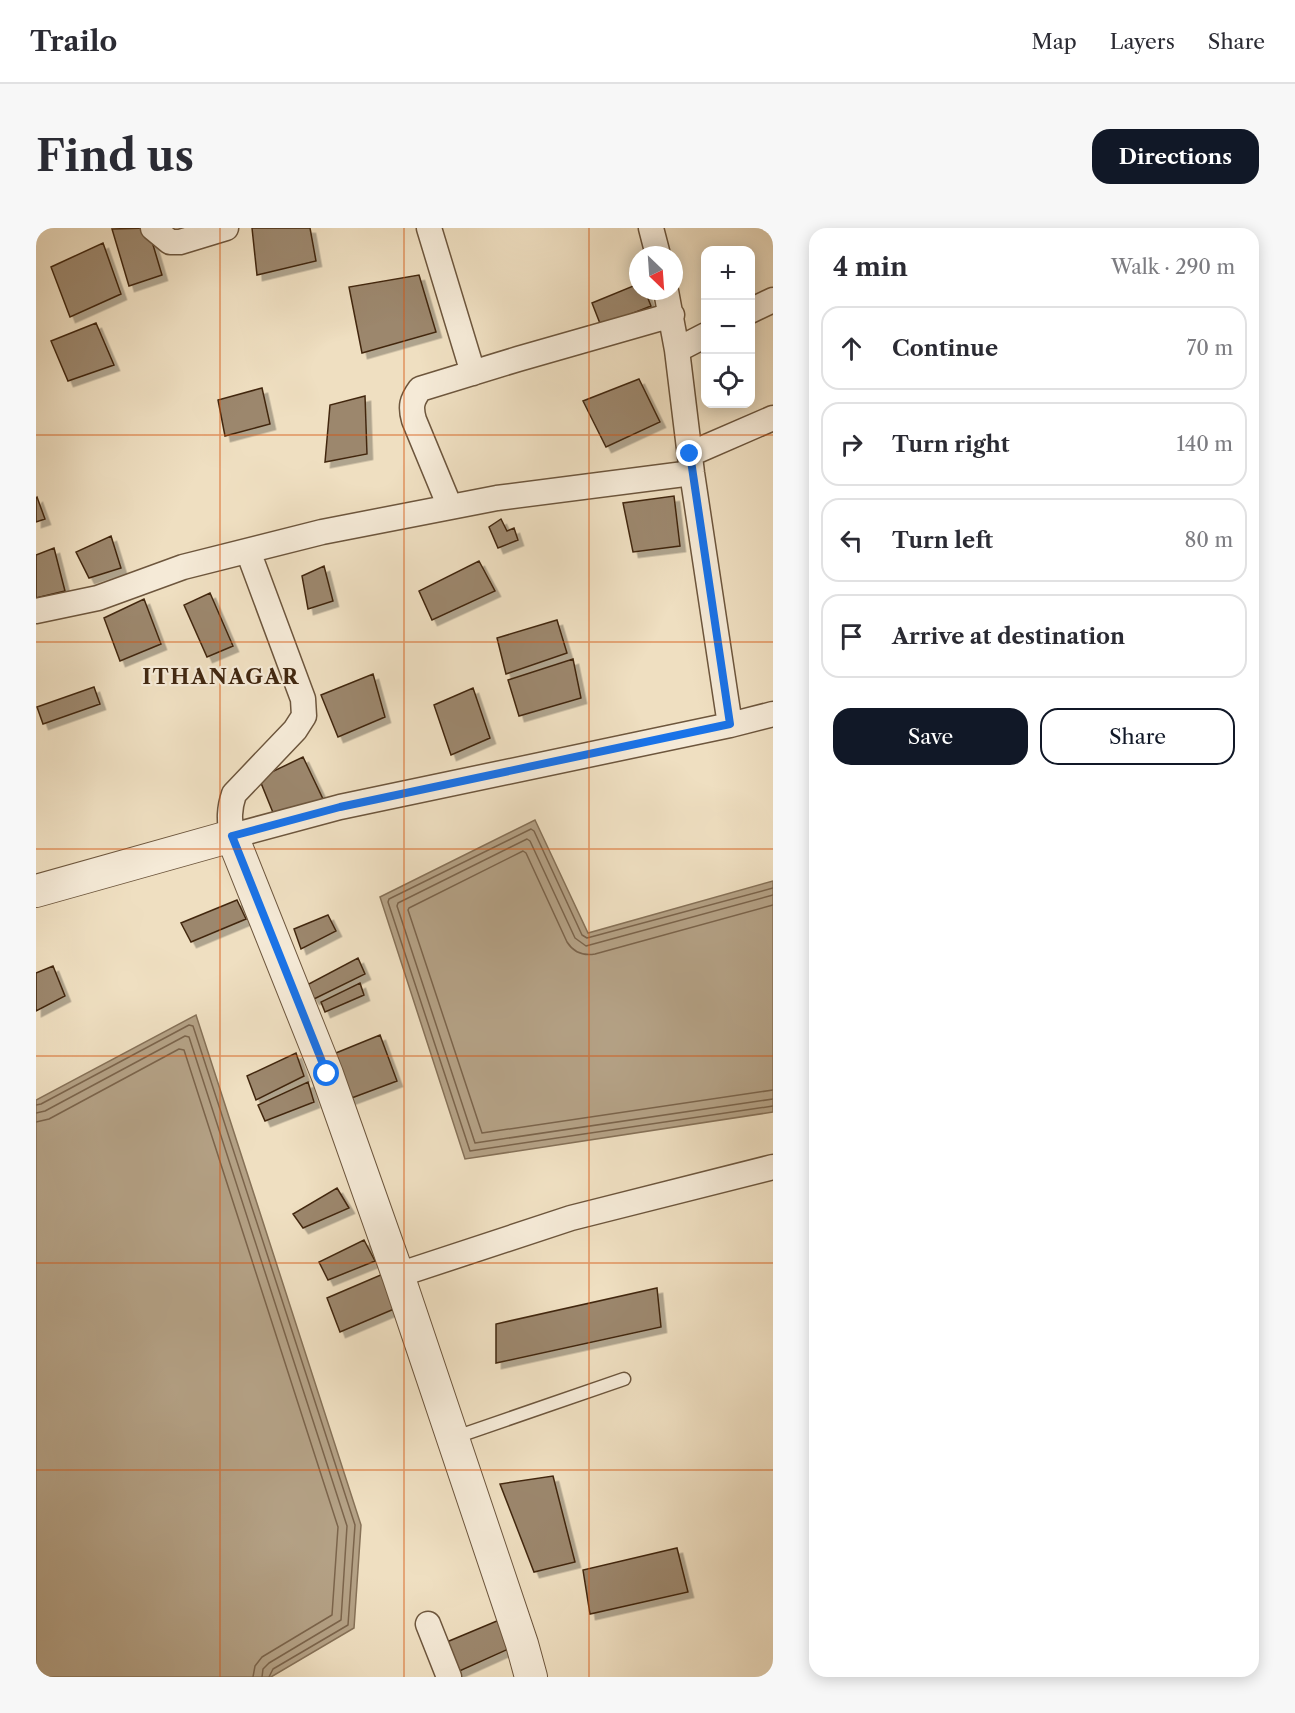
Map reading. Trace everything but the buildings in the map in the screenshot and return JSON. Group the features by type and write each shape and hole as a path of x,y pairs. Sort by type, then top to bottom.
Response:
{"street":[{"path":"153,228 170,243 226,228"},
{"path":"429,228 473,373"},
{"path":"651,228 656,246"},
{"path":"668,300 730,724"},
{"path":"755,309 773,300"},
{"path":"450,507 411,410 413,399 420,389 672,315"},
{"path":"677,350 701,337"},
{"path":"36,611 98,598 183,567 322,532 691,464 773,418"},
{"path":"248,551 303,699 304,716 295,730 234,794 229,820 232,836 327,1074 398,1275 522,1644 531,1677"},
{"path":"36,891 340,807 773,714"},
{"path":"398,1275 571,1218 773,1167"},
{"path":"428,1624 449,1677"}],"lane":[{"path":"453,1438 624,1379"}],"water":[{"path":"535,820 588,933 773,881 773,1112 465,1159 380,897"},
{"path":"196,1015 361,1525 354,1628 271,1677 36,1677 36,1100"}],"district":[{"name":"ITHANAGAR","path":"221,676"}],"route":[{"path":"327,1074 232,836 340,807 730,724 690,454"}]}
